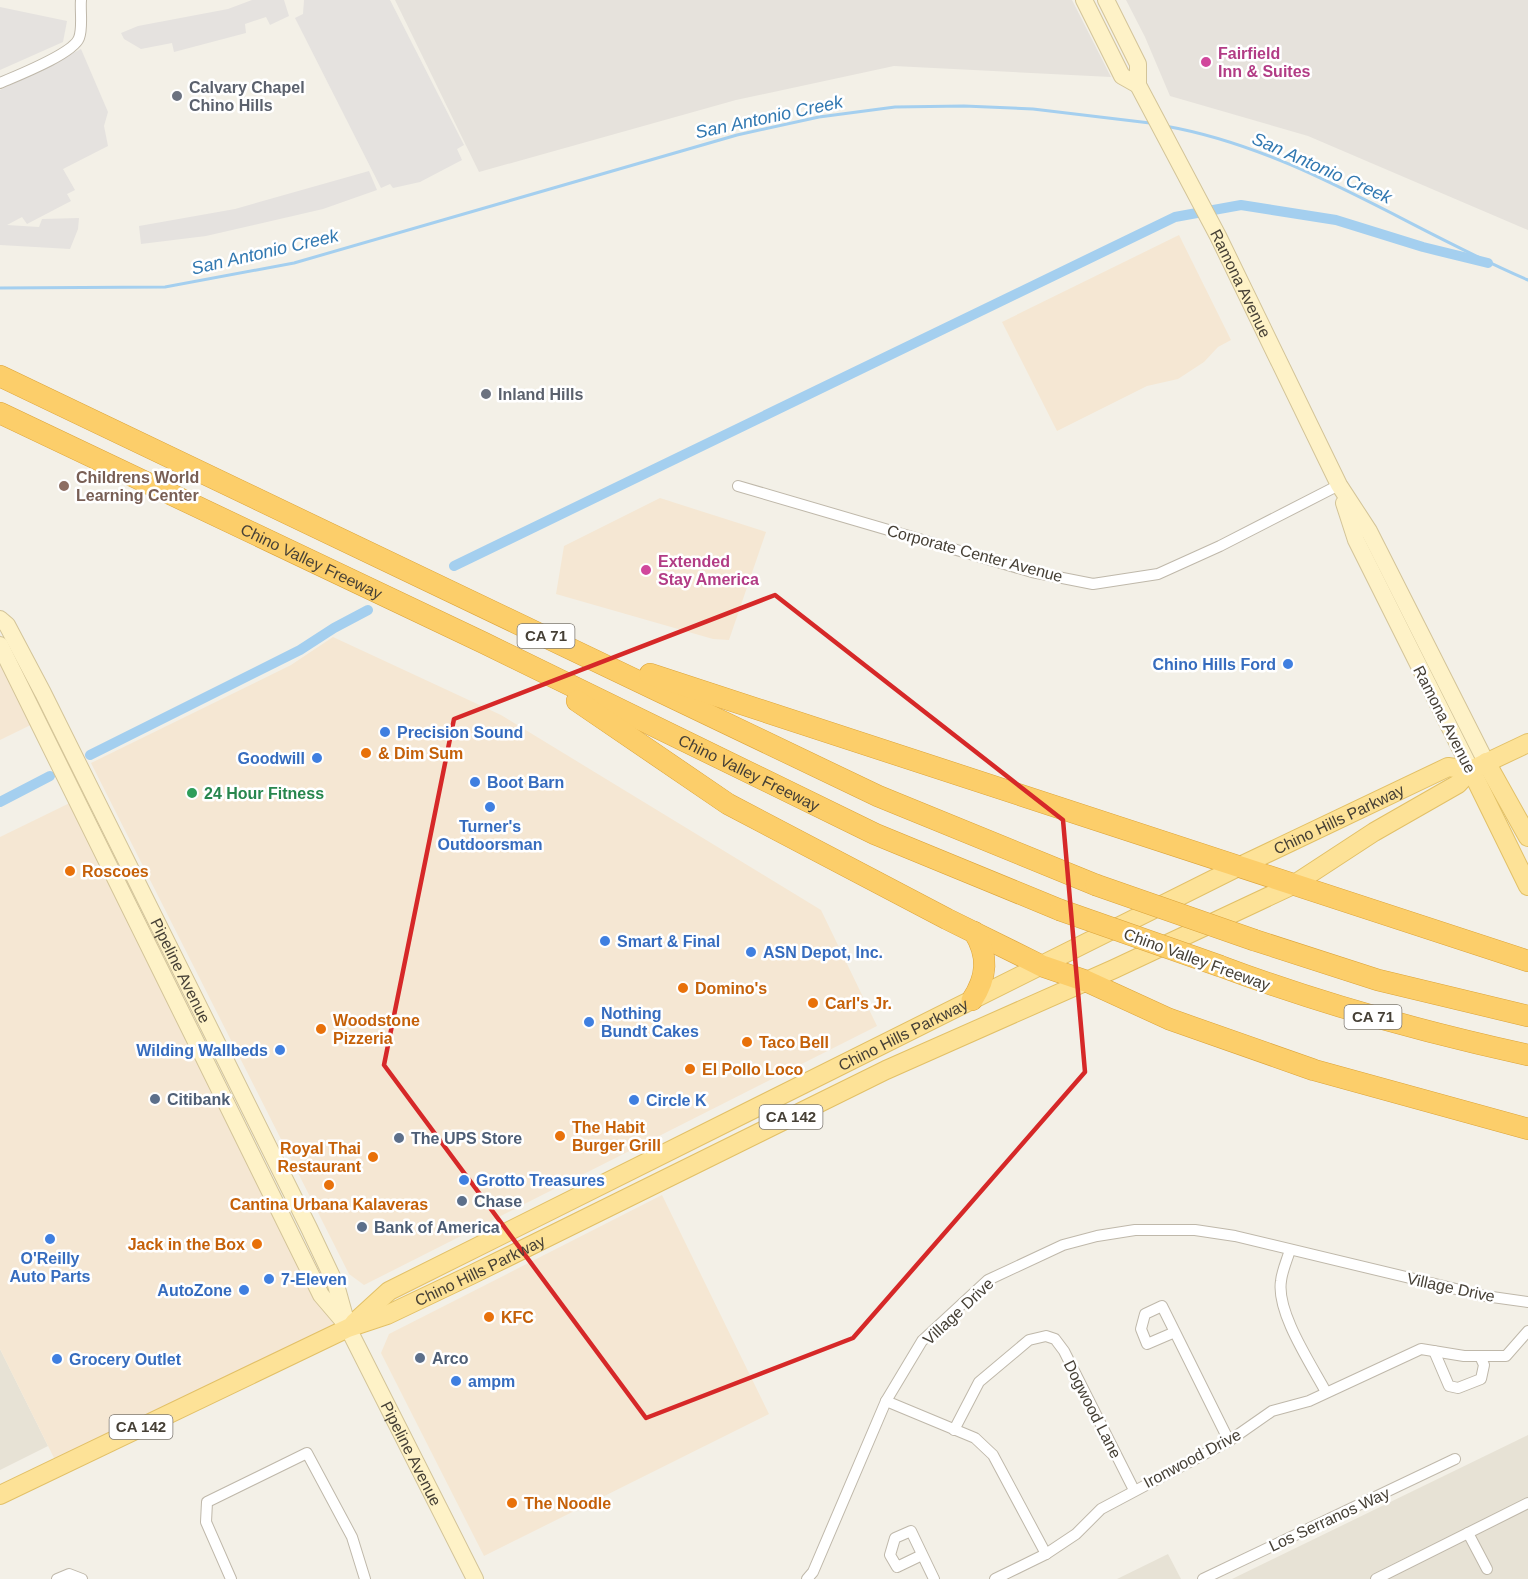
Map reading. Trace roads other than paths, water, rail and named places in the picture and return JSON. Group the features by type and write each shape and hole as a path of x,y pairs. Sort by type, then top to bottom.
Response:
{"highway":[{"name":"Chino Valley Freeway","path":"0,376 878,796 1096,885 1254,940 1378,980 1528,1016"},
{"name":"Chino Valley Freeway","path":"0,413 518,659 875,834 1060,910 1308,999 1450,1038 1528,1055"},
{"path":"574,649 1236,868 1528,961"},
{"path":"518,659 728,804 974,933 1042,966 1086,981 1169,1019 1314,1070 1528,1129"},
{"path":"972,1000 981,986 985,959 982,945 974,933"}],"main road":[{"name":"Ramona Avenue","path":"1084,0 1122,76 1138,85"},
{"name":"Ramona Avenue","path":"1106,0 1138,63 1138,85 1218,236 1339,485 1356,540 1400,633 1479,766 1528,837"},
{"name":"Pipeline Avenue","path":"0,619 8,625 63,753"},
{"name":"Pipeline Avenue","path":"0,645 75,776 321,1295 348,1328 475,1579"},
{"name":"Chino Hills Parkway","path":"0,1495 348,1328 387,1315 886,1070 1293,885 1374,832 1458,784 1479,766 1528,742"},
{"name":"Ramona Avenue","path":"1479,766 1528,886"},
{"name":"Chino Hills Parkway","path":"348,1328 389,1291 600,1183 1236,868 1448,767 1479,766"}],"street":[{"path":"0,83 55,57 76,44 80,38 81,0"},
{"name":"Corporate Center Avenue","path":"738,486 1032,572 1093,584 1158,574 1220,546 1339,485"},
{"name":"Village Drive","path":"807,1579 813,1572 886,1401 922,1341 988,1280 1063,1245 1135,1230 1195,1230 1485,1296 1528,1302"},
{"path":"1290,1250 1281,1281 1281,1298 1326,1392"},
{"name":"Ironwood Drive","path":"995,1579 1046,1554 1076,1534 1101,1509 1229,1441 1272,1411 1309,1401 1421,1349 1480,1356 1506,1356 1528,1331"},
{"path":"1175,1332 1229,1441"},
{"name":"Dogwood Lane","path":"954,1430 979,1382 1029,1340 1046,1336 1055,1339 1064,1351 1134,1490"},
{"path":"1434,1351 1449,1386 1458,1388 1481,1379 1484,1365 1480,1356"},
{"path":"886,1401 975,1438 993,1455 1046,1554"},
{"path":"231,1579 206,1522 207,1502 308,1453 352,1537 365,1579"},
{"name":"Los Serranos Way","path":"1203,1579 1455,1459"},
{"path":"1376,1579 1528,1503"},
{"path":"1468,1533 1487,1569"},
{"path":"922,1554 934,1579"},
{"path":"57,1579 69,1574 82,1579"}],"waterway":[{"name":"San Antonio Creek","path":"0,288 165,287 294,263 737,135 819,117 895,107 964,106 1033,109 1150,123"},
{"name":"San Antonio Creek","path":"1165,126 1213,137 1306,171 1483,260 1528,280"},
{"path":"454,566 1175,217 1241,205 1336,220 1423,247 1488,263"},
{"path":"90,755 300,650 368,610"},
{"path":"0,802 50,776"}],"place":[{"name":"Fairfield Inn & Suites","path":"1206,62"},
{"name":"Calvary Chapel Chino Hills","path":"177,96"},
{"name":"Inland Hills","path":"486,394"},
{"name":"Childrens World Learning Center","path":"64,486"},
{"name":"Extended Stay America","path":"646,570"},
{"name":"Chino Hills Ford","path":"1288,664"},
{"name":"Precision Sound","path":"385,732"},
{"name":"& Dim Sum","path":"366,753"},
{"name":"Goodwill","path":"317,758"},
{"name":"Boot Barn","path":"475,782"},
{"name":"24 Hour Fitness","path":"192,793"},
{"name":"Turner's Outdoorsman","path":"490,807"},
{"name":"Roscoes","path":"70,871"},
{"name":"Smart & Final","path":"605,941"},
{"name":"ASN Depot, Inc.","path":"751,952"},
{"name":"Domino's","path":"683,988"},
{"name":"Carl's Jr.","path":"813,1003"},
{"name":"Nothing Bundt Cakes","path":"589,1022"},
{"name":"Woodstone Pizzeria","path":"321,1029"},
{"name":"Taco Bell","path":"747,1042"},
{"name":"Wilding Wallbeds","path":"280,1050"},
{"name":"El Pollo Loco","path":"690,1069"},
{"name":"Citibank","path":"155,1099"},
{"name":"Circle K","path":"634,1100"},
{"name":"The Habit Burger Grill","path":"560,1136"},
{"name":"The UPS Store","path":"399,1138"},
{"name":"Royal Thai Restaurant","path":"373,1157"},
{"name":"Grotto Treasures","path":"464,1180"},
{"name":"Cantina Urbana Kalaveras","path":"329,1185"},
{"name":"Chase","path":"462,1201"},
{"name":"Bank of America","path":"362,1227"},
{"name":"O'Reilly Auto Parts","path":"50,1239"},
{"name":"Jack in the Box","path":"257,1244"},
{"name":"7-Eleven","path":"269,1279"},
{"name":"AutoZone","path":"244,1290"},
{"name":"KFC","path":"489,1317"},
{"name":"Arco","path":"420,1358"},
{"name":"Grocery Outlet","path":"57,1359"},
{"name":"ampm","path":"456,1381"},
{"name":"The Noodle","path":"512,1503"}]}
